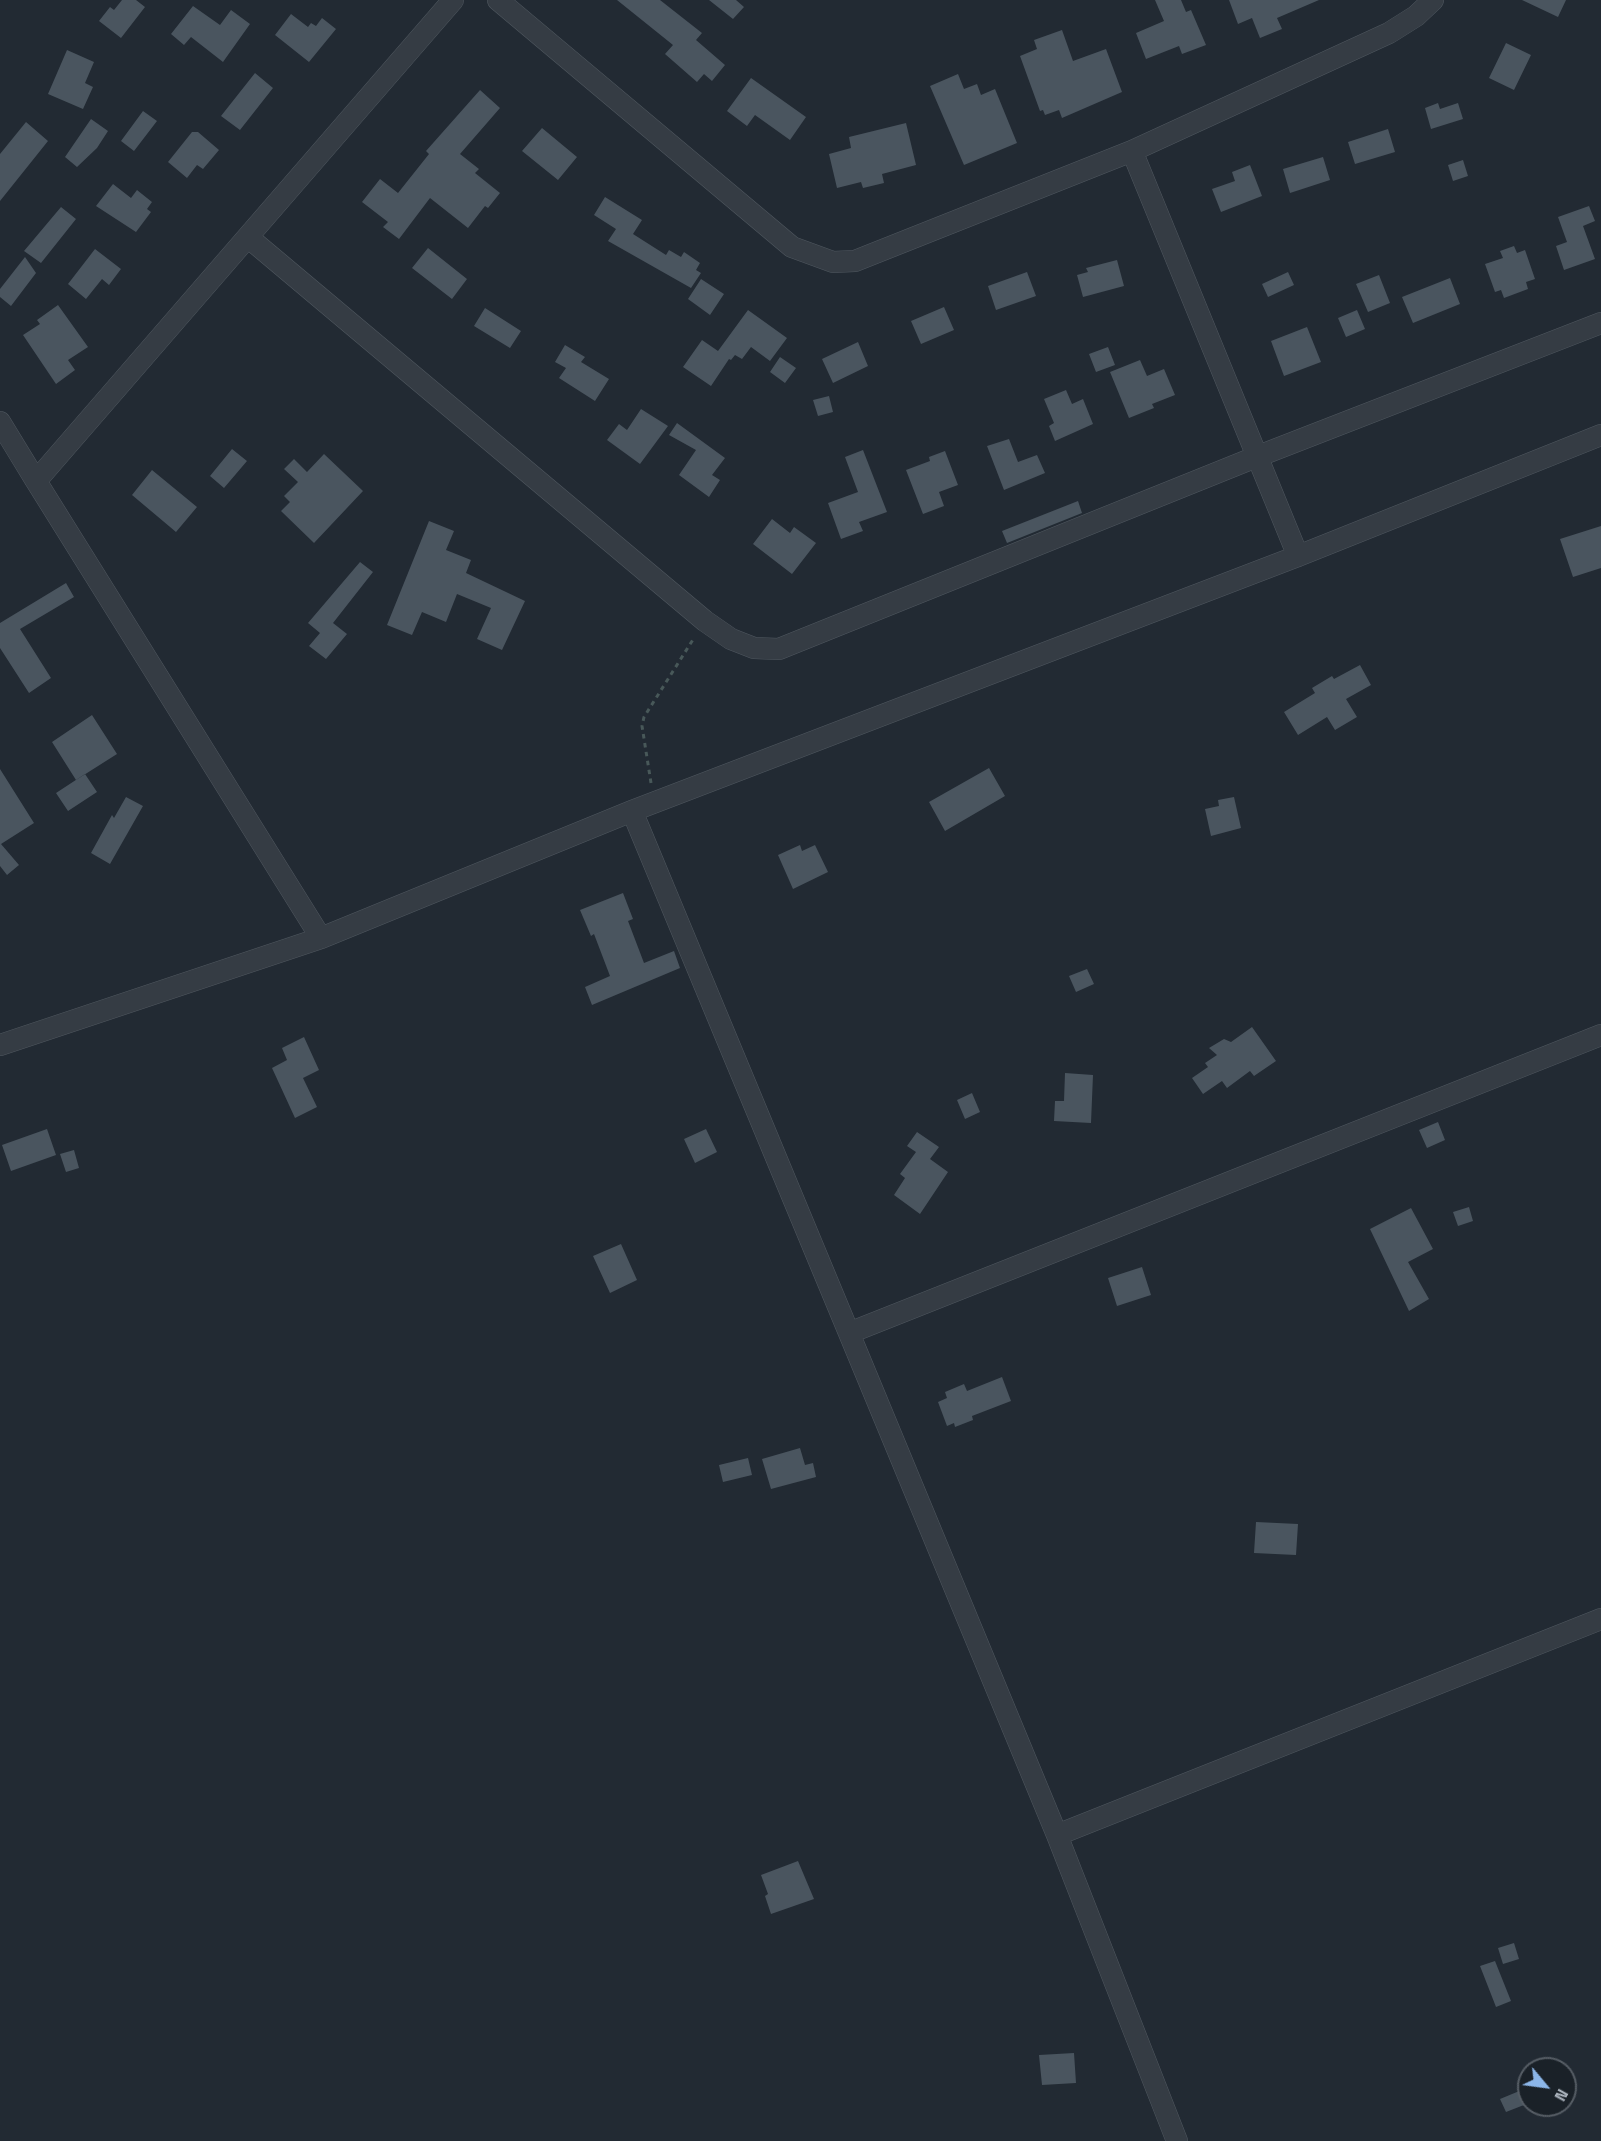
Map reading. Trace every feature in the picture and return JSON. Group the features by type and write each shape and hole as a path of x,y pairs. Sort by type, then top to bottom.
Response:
{"street":[{"path":"36,481 453,0"},
{"path":"498,0 792,247 833,262 855,261 1132,151 1389,33 1416,16 1433,0"},
{"path":"1132,151 1298,556"},
{"path":"249,238 705,621 731,639 754,648 779,649 1256,457 1601,323"},
{"path":"0,422 321,938"},
{"path":"0,1045 321,938 654,802 1298,556 1601,435"},
{"path":"632,811 1058,1835 1177,2141"},
{"path":"849,1333 1601,1035"},
{"path":"1058,1835 1600,1623"}],"path":[{"path":"654,802 642,726 644,717 705,621"}],"building":[{"path":"122,0 136,0 145,7 121,38 99,21 110,7 114,10"},
{"path":"617,0 660,0 702,33 696,40 725,65 712,81 704,74 697,82 665,54 673,45"},
{"path":"709,0 736,0 744,7 733,19"},
{"path":"1155,0 1181,0 1186,12 1191,10 1206,45 1182,54 1179,46 1146,59 1136,33 1164,21"},
{"path":"1229,0 1319,0 1277,18 1282,29 1260,38 1252,18 1238,24"},
{"path":"1522,0 1566,0 1558,17"},
{"path":"193,6 220,25 231,10 250,24 223,62 191,37 184,45 171,34"},
{"path":"291,14 308,27 311,23 316,26 322,18 336,29 309,62 275,35"},
{"path":"1062,30 1073,61 1106,49 1122,92 1062,118 1059,110 1045,115 1043,110 1040,111 1020,56 1037,49 1034,40"},
{"path":"1506,43 1531,55 1514,90 1489,78"},
{"path":"67,50 94,62 85,83 93,87 83,109 48,94"},
{"path":"255,73 273,88 240,130 221,116"},
{"path":"958,74 964,89 977,84 981,95 995,89 1017,143 964,165 930,86"},
{"path":"751,78 806,117 790,140 755,115 747,126 727,111"},
{"path":"480,90 500,108 460,154 479,169 475,173 500,193 488,208 485,206 468,228 430,198 399,239 383,227 388,222 362,202 380,179 398,193 429,154 426,151"},
{"path":"1438,103 1440,109 1458,103 1463,119 1431,129 1425,108"},
{"path":"143,111 157,121 134,151 121,141"},
{"path":"91,119 108,131 97,148 77,167 65,157"},
{"path":"26,122 48,141 0,201 0,154"},
{"path":"906,123 916,165 882,174 884,183 863,188 861,182 837,188 829,154 851,148 849,137"},
{"path":"542,128 577,157 558,180 522,151"},
{"path":"1388,129 1395,152 1355,164 1348,142"},
{"path":"192,132 198,132 219,150 203,169 197,165 187,178 168,162"},
{"path":"1323,157 1330,180 1290,193 1283,169"},
{"path":"1463,160 1468,176 1453,181 1448,165"},
{"path":"1250,165 1262,196 1221,212 1212,189 1235,181 1232,172"},
{"path":"113,184 131,198 137,190 152,202 147,209 151,212 136,232 96,206"},
{"path":"605,197 642,220 633,234 666,255 669,250 681,257 684,252 700,263 696,270 701,273 691,288 608,241 616,229 594,215"},
{"path":"1589,206 1595,221 1583,226 1595,259 1564,270 1556,246 1567,242 1558,217"},
{"path":"61,207 76,219 41,263 24,251"},
{"path":"1514,246 1517,253 1525,250 1535,279 1526,282 1528,289 1504,298 1501,290 1495,292 1485,264 1503,258 1500,251"},
{"path":"428,248 467,279 452,299 412,268"},
{"path":"95,249 121,269 109,285 102,279 86,299 68,284"},
{"path":"25,257 36,273 11,306 0,297 0,289"},
{"path":"1117,260 1124,286 1083,297 1077,275 1088,272 1086,268"},
{"path":"1027,272 1036,296 996,310 988,286"},
{"path":"1288,272 1294,285 1268,297 1262,284"},
{"path":"1379,275 1390,303 1368,312 1356,284"},
{"path":"1450,278 1460,304 1413,323 1402,297"},
{"path":"701,279 724,294 710,315 688,299"},
{"path":"58,305 88,347 68,360 75,370 56,384 23,335 40,324 37,320"},
{"path":"944,307 954,330 921,344 911,321"},
{"path":"485,308 521,331 510,348 474,326"},
{"path":"748,310 787,338 770,361 751,347 742,359 735,355 731,360 729,359 711,386 683,367 702,340 718,351"},
{"path":"1357,310 1365,329 1346,337 1338,318"},
{"path":"1307,327 1321,362 1284,376 1271,341"},
{"path":"858,342 868,366 833,383 822,359"},
{"path":"565,345 585,357 581,362 609,379 595,401 559,378 566,368 555,362"},
{"path":"1108,347 1115,365 1096,372 1089,354"},
{"path":"780,357 796,368 785,383 770,372"},
{"path":"1140,360 1147,376 1164,369 1175,395 1152,404 1154,408 1129,418 1110,372"},
{"path":"1066,390 1072,404 1083,399 1093,424 1055,441 1049,426 1054,423 1044,399"},
{"path":"829,396 833,412 818,416 813,400"},
{"path":"641,409 668,426 640,464 607,440 619,424 627,430"},
{"path":"677,423 725,458 712,475 720,480 709,497 679,475 696,450 669,435"},
{"path":"1009,439 1018,462 1037,455 1045,473 1004,490 987,446"},
{"path":"232,449 247,461 224,488 210,476"},
{"path":"863,450 887,512 859,522 863,531 841,539 828,503 858,492 845,457"},
{"path":"945,451 958,485 939,492 944,506 923,514 906,470 930,461 929,457"},
{"path":"324,454 363,491 314,543 281,511 290,502 284,496 298,482 284,469 294,459 307,472"},
{"path":"152,470 197,507 176,532 132,495"},
{"path":"1078,501 1082,513 1007,543 1002,531"},
{"path":"772,519 790,533 794,527 816,543 792,574 753,544"},
{"path":"429,521 454,531 446,550 471,560 466,573 525,601 502,650 477,639 491,608 457,594 446,622 422,612 412,635 387,625"},
{"path":"1601,526 1601,568 1573,577 1560,539"},
{"path":"360,562 373,572 333,623 347,634 326,659 309,646 320,633 308,623"},
{"path":"66,583 74,597 20,629 51,678 29,693 0,648 0,623"},
{"path":"1360,665 1371,685 1346,699 1357,717 1335,730 1327,717 1298,735 1284,712 1315,693 1312,688 1332,676 1334,679"},
{"path":"92,715 117,754 76,780 52,742"},
{"path":"989,768 1005,796 945,831 929,802"},
{"path":"0,769 34,823 1,844 19,865 7,875 0,866"},
{"path":"85,774 97,792 68,811 56,793"},
{"path":"126,797 143,806 110,864 91,853 112,815 114,818"},
{"path":"1234,797 1241,828 1211,836 1205,809 1219,806 1218,800"},
{"path":"800,845 802,851 815,845 828,872 793,889 778,855"},
{"path":"623,893 633,919 628,921 644,963 674,951 680,968 592,1005 585,987 610,976 594,934 591,936 580,910"},
{"path":"1087,969 1094,984 1076,992 1069,976"},
{"path":"1252,1027 1276,1061 1254,1076 1250,1071 1227,1088 1222,1081 1203,1094 1192,1078 1208,1067 1205,1063 1217,1055 1209,1048 1224,1039 1231,1042"},
{"path":"304,1037 319,1070 303,1078 317,1107 295,1118 272,1068 287,1060 282,1048"},
{"path":"1065,1073 1093,1075 1091,1123 1054,1121 1055,1101 1064,1101"},
{"path":"972,1093 980,1112 965,1119 957,1100"},
{"path":"1438,1122 1445,1140 1427,1148 1419,1130"},
{"path":"47,1129 56,1155 11,1171 2,1145"},
{"path":"706,1129 717,1152 695,1163 684,1139"},
{"path":"917,1132 939,1147 930,1159 948,1172 920,1214 894,1195 905,1178 900,1174 916,1152 907,1146"},
{"path":"74,1150 79,1168 66,1172 60,1154"},
{"path":"1469,1207 1473,1221 1458,1226 1453,1212"},
{"path":"1411,1208 1433,1249 1408,1262 1429,1299 1409,1311 1370,1229"},
{"path":"621,1244 637,1280 610,1293 593,1256"},
{"path":"1142,1267 1151,1295 1117,1306 1108,1278"},
{"path":"1002,1377 1011,1401 972,1416 973,1420 955,1427 954,1423 947,1426 938,1402 947,1398 945,1392 964,1384 967,1391"},
{"path":"800,1448 805,1465 813,1463 816,1477 771,1489 762,1459"},
{"path":"748,1458 752,1475 723,1482 719,1465"},
{"path":"1256,1522 1298,1524 1296,1555 1254,1553"},
{"path":"798,1861 814,1899 771,1914 765,1896 768,1894 761,1875"},
{"path":"1514,1943 1519,1959 1503,1964 1498,1948"},
{"path":"1495,1961 1511,2001 1496,2007 1480,1966"},
{"path":"1074,2053 1076,2083 1042,2085 1039,2055"},
{"path":"1517,2092 1517,2108 1506,2112 1500,2099"}]}
